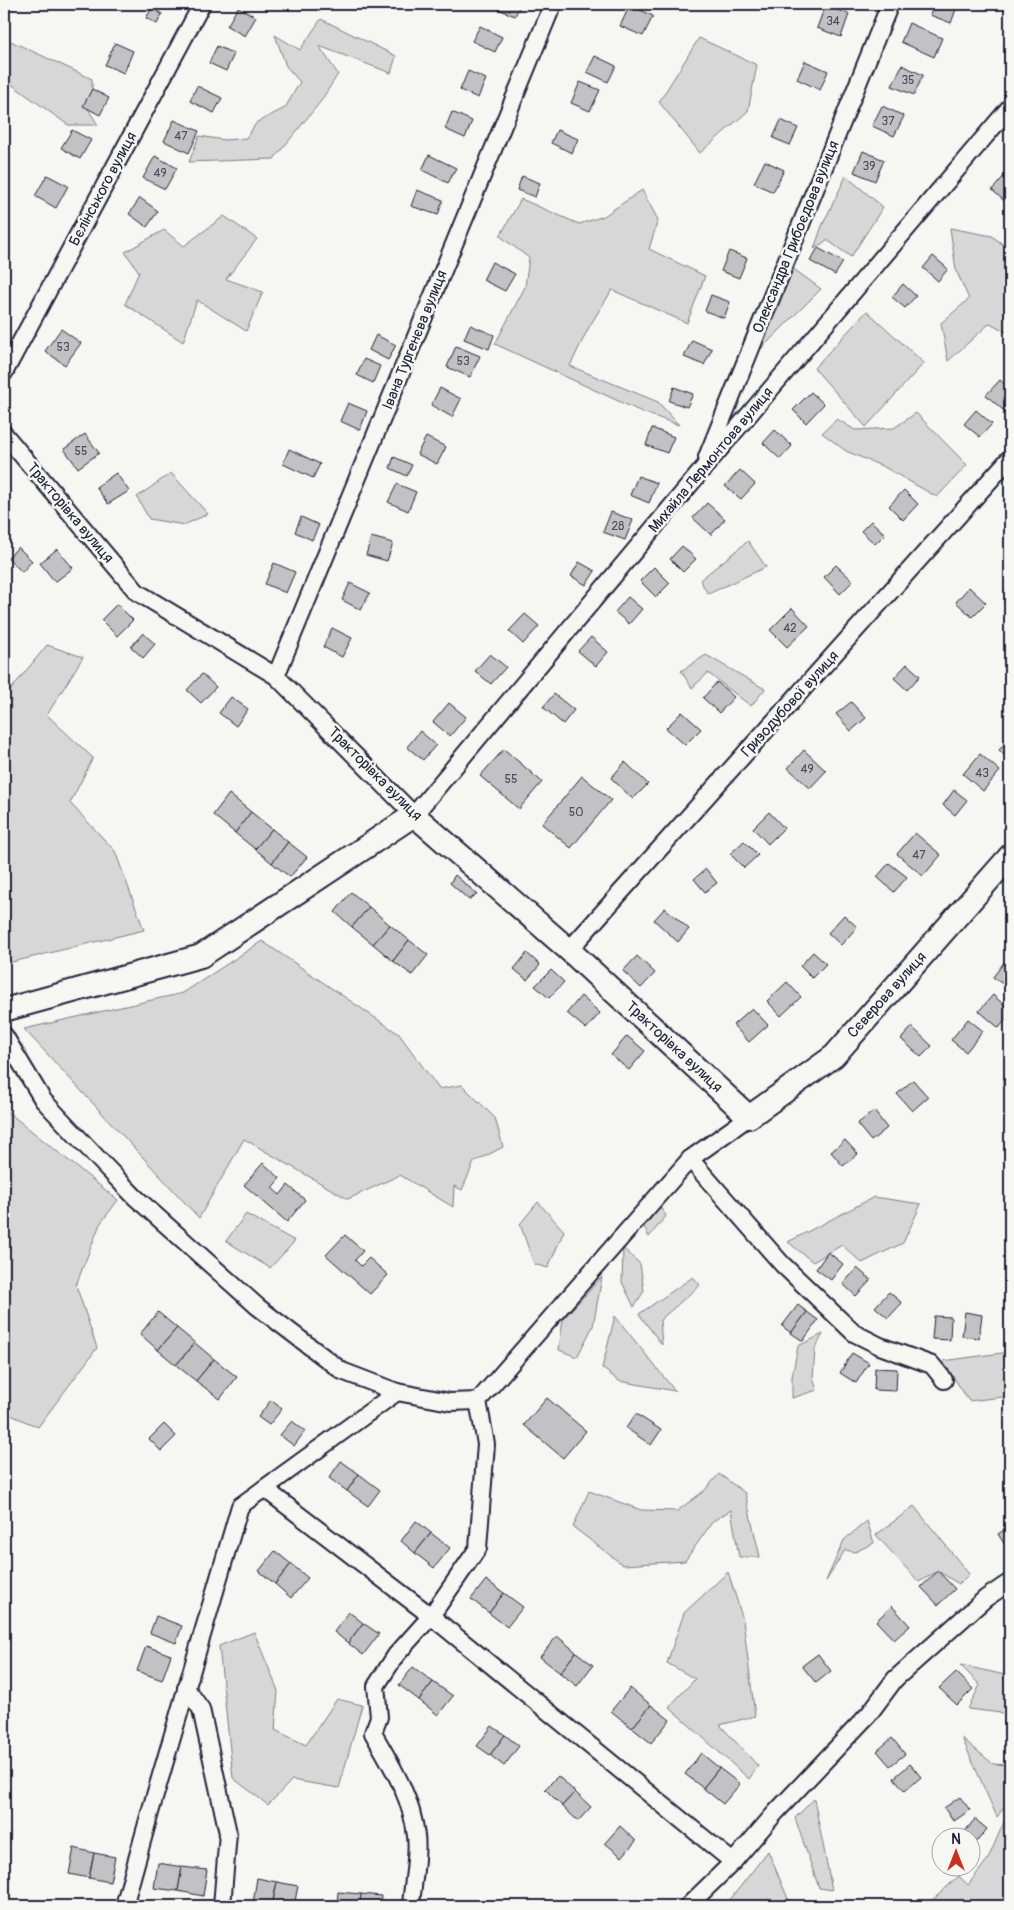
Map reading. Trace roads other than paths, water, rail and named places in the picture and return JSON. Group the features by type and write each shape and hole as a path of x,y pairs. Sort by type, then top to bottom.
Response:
{"main road":[{"name":"Тракторівка вулиця","path":"414,814 569,950 749,1117"},
{"path":"4,1010 201,956 414,814"},
{"name":"Сєверова вулиця","path":"749,1117 834,1056 1010,856"}],"street":[{"name":"Бєлінського вулиця","path":"4,373 202,4"},
{"name":"Івана Тургенєва вулиця","path":"276,676 553,4"},
{"name":"Олександра Грибоєдова вулиця","path":"702,470 890,4"},
{"name":"Михайла Лермонтова вулиця","path":"414,814 702,470 1010,107"},
{"name":"Тракторівка вулиця","path":"4,434 137,592 276,676 414,814"},
{"name":"Гризодубової вулиця","path":"569,950 1010,458"},
{"path":"4,1035 43,1100 135,1197 258,1308 342,1371 397,1392 450,1402 478,1401 690,1159 749,1117"},
{"path":"690,1159 782,1264 854,1333 880,1346 932,1365 944,1380"},
{"path":"124,1906 240,1506 397,1392"},
{"path":"411,1906 417,1838 410,1804 393,1768 373,1733 379,1717 376,1686 396,1655 431,1616 478,1548 486,1444 478,1401"},
{"path":"265,1489 431,1616 733,1862"},
{"path":"688,1906 733,1862 776,1812 869,1714 896,1679 986,1598 1010,1582"},
{"path":"186,1688 201,1708 228,1834 222,1906"}]}
